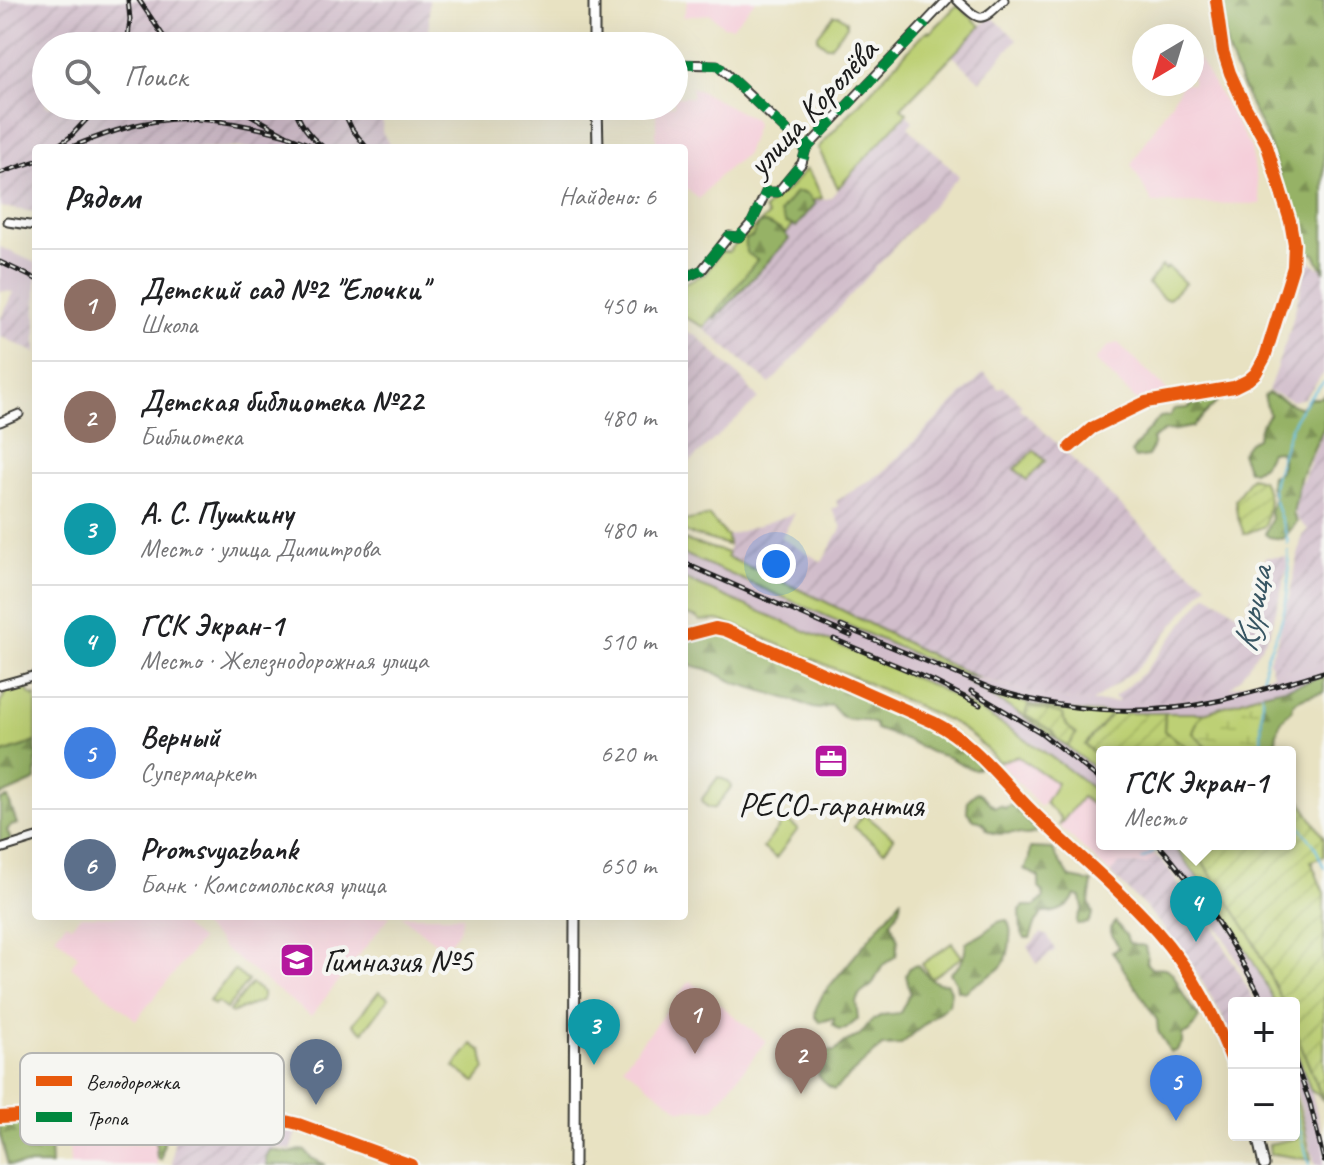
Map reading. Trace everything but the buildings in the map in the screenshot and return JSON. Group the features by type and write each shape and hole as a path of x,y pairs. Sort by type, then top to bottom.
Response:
{"street":[{"path":"594,0 594,32"},
{"name":"улица Королёва","path":"688,276 702,270 729,236 739,237 752,222 766,192 778,192 802,163 806,149 947,0"},
{"path":"957,0 980,18 1004,0"},
{"path":"1070,447 1092,428 1146,402 1234,387 1256,373 1265,357 1293,267 1294,244 1266,143 1230,73 1223,51 1216,0"},
{"path":"688,64 717,65 806,149"},
{"path":"597,120 598,144"},
{"path":"8,222 32,225"},
{"path":"0,422 19,414"},
{"path":"688,635 715,628 725,630 933,722 961,738 1159,933 1204,998 1228,1050"},
{"path":"0,685 32,676"},
{"path":"0,849 32,839"},
{"path":"574,1165 575,920"},
{"path":"0,1117 20,1116"},
{"path":"284,1121 411,1165"},
{"path":"1258,1141 1264,1165"}],"shaded area":[{"path":"0,0 429,0 429,32 32,32 32,120 382,120 382,132 390,144 32,144 32,211 0,207"},
{"path":"688,0 756,0 732,27 723,26 710,14 683,17"},
{"path":"991,16 1017,39 980,81 952,55"},
{"path":"1204,68 1251,148 1261,204 1153,203 1131,165 1175,96 1204,96"},
{"path":"692,87 754,119 756,125 746,154 718,177 699,199 688,190 688,144 656,144 656,120 688,120 688,97 692,97"},
{"path":"907,115 913,121 908,127 959,176 770,384 704,329 808,203 830,198"},
{"path":"0,247 32,261 32,301 13,292 0,291"},
{"path":"1308,260 1324,273 1324,373 1304,398 1293,401 1268,391 1290,330"},
{"path":"13,292 32,301 32,351 0,336 0,320"},
{"path":"688,332 696,335 744,381 758,399 688,463"},
{"path":"1118,343 1170,393 1137,401 1095,360 1110,345"},
{"path":"984,373 999,389 1003,386 1022,405 1020,408 1023,411 1180,563 1207,584 1139,667 1092,702 1029,693 979,678 726,556 729,549 727,536 795,513 781,538 822,562 842,527 832,509 838,506 836,501 882,473"},
{"path":"1324,430 1324,661 1273,674 1269,660 1289,599 1302,536 1308,529 1297,519 1295,512 1299,489"},
{"path":"688,556 961,674 1062,699 1092,702 1163,701 1204,696 1324,661 1324,675 1299,686 1279,688 1204,713 1083,713 1054,710 1009,700 975,687 1032,721 1096,770 1096,791 1040,747 936,687 688,581"},
{"path":"1266,557 1286,557 1287,569 1270,633 1240,678 1227,690 1163,701 1120,702 1114,697 1144,672 1207,594 1243,618"},
{"path":"1017,756 1058,783 1041,807 999,762"},
{"path":"1083,796 1096,807 1096,850 1148,850 1157,857 1147,864 1119,864 1110,873 1059,826"},
{"path":"1156,850 1177,850 1196,874 1243,941 1272,997 1257,997 1224,937"},
{"path":"1157,857 1162,860 1176,882 1212,924 1253,997 1228,997 1228,1030 1184,952 1110,873 1119,864 1146,864"},
{"path":"76,920 175,920 201,940 136,1020 71,966 78,956 55,936 66,923 71,926"},
{"name":"Гимназия №5","path":"193,920 387,920 311,1016 224,949 218,940"},
{"path":"406,920 462,920 459,930 445,950"},
{"path":"1041,933 1048,936 1055,950 1037,964 1028,947"},
{"path":"690,981 766,1041 713,1109 680,1110 623,1066"},
{"path":"1300,1061 1324,1139 1324,1165 1315,1165 1301,1106"},
{"path":"284,1131 296,1133 291,1150 273,1147 268,1165 172,1165 174,1145 284,1145"},
{"path":"69,1145 155,1145 157,1165 70,1165"}],"green space":[{"path":"1220,0 1324,0 1324,272 1315,254 1300,250 1268,140 1227,50"},
{"path":"957,5 981,26 901,108 907,113 838,188 818,148 925,32 932,31"},
{"path":"834,15 847,21 847,26 830,46 826,46 818,40 818,35"},
{"path":"806,169 822,198 815,200 704,327 688,319 688,281 705,274 721,252 729,252 768,216 764,210 777,196 786,192"},
{"path":"794,193 808,195 815,204 796,227 786,223 780,213"},
{"path":"765,223 782,230 789,239 714,320 717,311 757,260 747,253 745,239 752,237 759,224"},
{"path":"1162,266 1165,269 1168,267 1185,283 1169,299 1163,298 1148,284"},
{"path":"1268,393 1300,408 1310,398 1324,395 1324,427 1300,478 1293,514 1297,522 1283,539 1265,534 1271,520 1274,498 1271,476 1279,473 1282,455 1279,451 1270,452 1264,464 1253,471 1248,470 1241,453 1249,442 1257,438 1269,414 1264,396"},
{"path":"1202,398 1217,402 1192,427 1166,430 1152,439 1153,446 1148,456 1135,458 1131,453 1160,417 1169,416 1174,409 1188,408"},
{"path":"1034,450 1045,461 1027,480 1015,469"},
{"path":"1251,477 1262,480 1268,492 1268,507 1265,526 1244,534 1235,500"},
{"path":"709,516 727,536 728,545 688,533 688,520"},
{"path":"688,541 728,553 727,557 979,678 937,664 688,556"},
{"path":"688,581 936,687 1001,724 1063,765 1096,791 1096,808 1082,797 1059,826 1061,818 1045,803 1057,783 1017,756 999,762 954,723 736,626 688,615"},
{"path":"712,633 726,634 939,730 980,764 977,769 972,769 876,729 875,724 846,719 831,705 813,708 688,665 688,640"},
{"path":"1324,675 1324,692 1307,696 1293,704 1292,710 1280,723 1276,746 1252,746 1261,741 1262,693"},
{"path":"965,681 1037,706 1112,713 1085,745 1096,755 1096,770 1058,740 1076,734 1064,721 1028,706 1026,715 1052,731 1058,740"},
{"path":"25,688 32,696 32,743 0,754 0,703 7,690"},
{"path":"1262,693 1261,741 1252,746 1205,746 1193,733 1204,713"},
{"path":"1028,706 1063,714 1069,728 1076,734 1068,746 1058,740 1052,731 1025,715"},
{"path":"1112,713 1165,713 1164,731 1185,746 1096,746 1096,755 1085,745"},
{"path":"1165,713 1204,713 1193,733 1205,746 1185,746 1164,731"},
{"path":"32,743 32,782 0,796 0,754"},
{"path":"718,777 728,781 731,787 715,808 711,808 702,799"},
{"path":"977,792 995,807 1014,807 1036,833 998,834 987,830 983,823 974,820 967,812 968,800"},
{"path":"1296,794 1324,838 1324,856 1311,861 1324,893 1324,1102 1300,1044 1300,997 1280,997 1251,936 1195,850 1296,850"},
{"path":"8,798 17,824 7,830 11,840 0,844 0,800"},
{"path":"864,814 894,838 884,851 854,827"},
{"path":"785,819 798,829 776,858 763,848"},
{"path":"1030,848 1053,849 1070,878 1092,882 1089,902 1093,913 1088,923 1077,924 1083,908 1081,897 1075,895 1062,909 1043,913 1030,938 1025,938 1021,933 1020,910 1024,906 1035,906 1044,898 1039,888 1039,877 1024,869"},
{"path":"1177,850 1195,850 1251,936 1280,997 1272,997 1228,920"},
{"path":"901,900 901,906 891,922 898,940 896,956 883,965 872,985 859,995 856,1002 858,1019 846,1029 839,1030 833,1025 834,1018 820,1022 815,1016 823,994"},
{"path":"1007,920 1011,932 1006,960 996,972 965,992 957,990 950,973 962,960 966,943 996,923"},
{"path":"1115,922 1129,943 1145,946 1146,963 1152,969 1165,968 1173,974 1199,1018 1190,1032 1182,1035 1182,1043 1176,1051 1170,1052 1158,1031 1157,1020 1112,951 1119,948 1110,928"},
{"path":"952,943 962,957 931,978 922,964"},
{"path":"917,965 934,981 947,983 951,990 949,1004 900,1045 882,1046 834,1090 828,1086 818,1075 820,1054 826,1050 834,1052 845,1042 859,1036 871,1021 882,1015 900,1013 910,993 906,975 910,967"},
{"path":"234,970 248,981 226,1009 217,1002 214,1005 209,1001"},
{"path":"251,984 262,992 262,1001 231,1013 229,1011"},
{"path":"379,991 389,998 363,1032 353,1024"},
{"path":"472,1044 482,1051 485,1069 475,1082 454,1067"},
{"path":"1300,1044 1323,1100 1311,1091 1300,1061"},
{"path":"1300,1111 1311,1160 1270,1155 1269,1144 1300,1141"},
{"path":"20,1122 20,1145 50,1145 51,1165 8,1165 0,1124"},
{"path":"156,1145 164,1145 161,1160 157,1158"},
{"path":"270,1150 290,1153 305,1151 311,1158 326,1165 267,1165"}],"waterway":[{"name":"Курица","path":"1288,544 1275,503 1274,483 1295,419 1324,382"},
{"name":"Курица","path":"1263,677 1284,610 1288,551"},
{"name":"Курица","path":"1261,746 1262,693"},
{"path":"1296,822 1315,846 1324,868"},
{"name":"Курица","path":"1142,859 1155,850"},
{"path":"1300,1130 1309,1164"}],"railway":[{"path":"128,0 129,32"},
{"path":"139,0 161,32"},
{"path":"60,144 86,120"},
{"path":"80,144 127,127 169,120"},
{"path":"204,120 286,135"},
{"path":"260,120 308,144"},
{"path":"301,120 320,144"},
{"path":"348,120 364,144"},
{"path":"0,173 32,162"},
{"path":"0,262 32,277"},
{"path":"688,565 851,636"},
{"path":"841,626 993,689 1048,703 1104,710 1189,706 1324,672"},
{"path":"834,639 933,681 980,705"},
{"path":"971,691 1040,732 1096,776"},
{"path":"1163,850 1216,920 1261,997"},
{"path":"1298,1069 1310,1103 1324,1161"}],"marked path":[{"path":"688,276 702,270 729,236 739,237 752,222 766,192 778,192 802,163 806,149 926,23"},
{"path":"688,64 717,65 806,149"}],"cycle path":[{"path":"1070,447 1092,428 1146,402 1234,387 1256,373 1265,357 1293,267 1294,244 1266,143 1230,73 1223,51 1216,0"},
{"path":"688,635 715,628 725,630 933,722 961,740 1145,918 1187,971 1203,997 1228,1052"},
{"path":"0,1117 20,1116"},
{"path":"284,1121 411,1165"}],"place":[{"name":"РЕСО-гарантия","path":"831,761"},
{"name":"ГСК Экран-1","path":"1196,942"},
{"name":"Гимназия №5","path":"297,960"},
{"name":"Детский сад №2 \"Елочки\"","path":"695,1054"},
{"name":"А. С. Пушкину","path":"594,1065"},
{"name":"Детская библиотека №22","path":"801,1094"},
{"name":"Promsvyazbank","path":"316,1105"},
{"name":"Верный","path":"1176,1121"}]}
